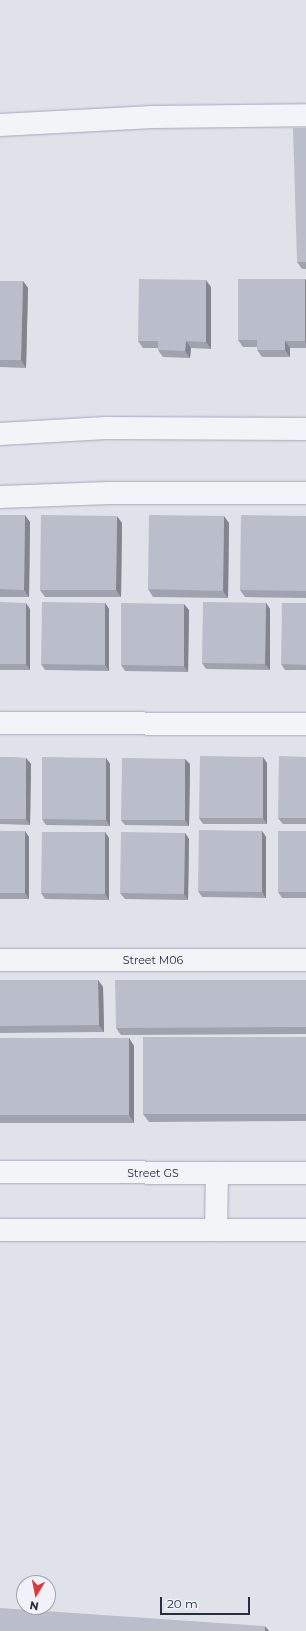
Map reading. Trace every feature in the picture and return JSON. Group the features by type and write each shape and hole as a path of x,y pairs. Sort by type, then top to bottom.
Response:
{"street":[{"path":"0,126 152,117 306,115"},
{"path":"0,434 106,428 306,429"},
{"path":"0,497 109,493 306,493"},
{"path":"0,723 306,724"},
{"name":"Street M06","path":"0,960 306,960"},
{"name":"Street GS","path":"0,1172 306,1173"},
{"path":"216,1230 217,1173"},
{"path":"0,1230 306,1230"}],"building":[{"path":"293,128 306,128 306,262 297,262"},
{"path":"139,279 206,280 206,342 186,341 185,351 158,350 158,341 138,341"},
{"path":"238,279 305,279 305,341 285,341 285,350 257,350 257,340 238,340"},
{"path":"0,281 23,281 21,360 0,360"},
{"path":"0,515 25,515 24,590 0,589"},
{"path":"41,515 117,516 116,590 40,590"},
{"path":"149,515 224,516 223,591 148,589"},
{"path":"241,515 306,516 306,591 240,590"},
{"path":"0,602 26,603 26,664 0,664"},
{"path":"42,602 105,603 105,665 41,664"},
{"path":"203,602 266,603 265,664 202,663"},
{"path":"121,603 184,604 184,666 121,665"},
{"path":"282,603 306,603 306,665 281,664"},
{"path":"200,756 263,757 263,818 199,818"},
{"path":"279,756 306,757 306,818 278,818"},
{"path":"0,757 26,758 26,819 0,819"},
{"path":"42,757 106,758 106,820 42,819"},
{"path":"122,758 185,759 185,820 121,820"},
{"path":"199,830 262,831 262,892 198,891"},
{"path":"0,831 25,831 25,893 0,893"},
{"path":"278,831 306,831 306,892 278,892"},
{"path":"42,832 105,832 105,894 41,893"},
{"path":"121,832 185,833 184,894 120,893"},
{"path":"0,980 98,980 99,1025 0,1026"},
{"path":"115,980 306,980 306,1027 116,1028"},
{"path":"143,1037 306,1037 306,1114 143,1114"},
{"path":"0,1038 129,1038 129,1115 0,1115"},
{"path":"0,1608 16,1609 16,1615 56,1615 56,1612 265,1626 265,1631 0,1631"}]}
